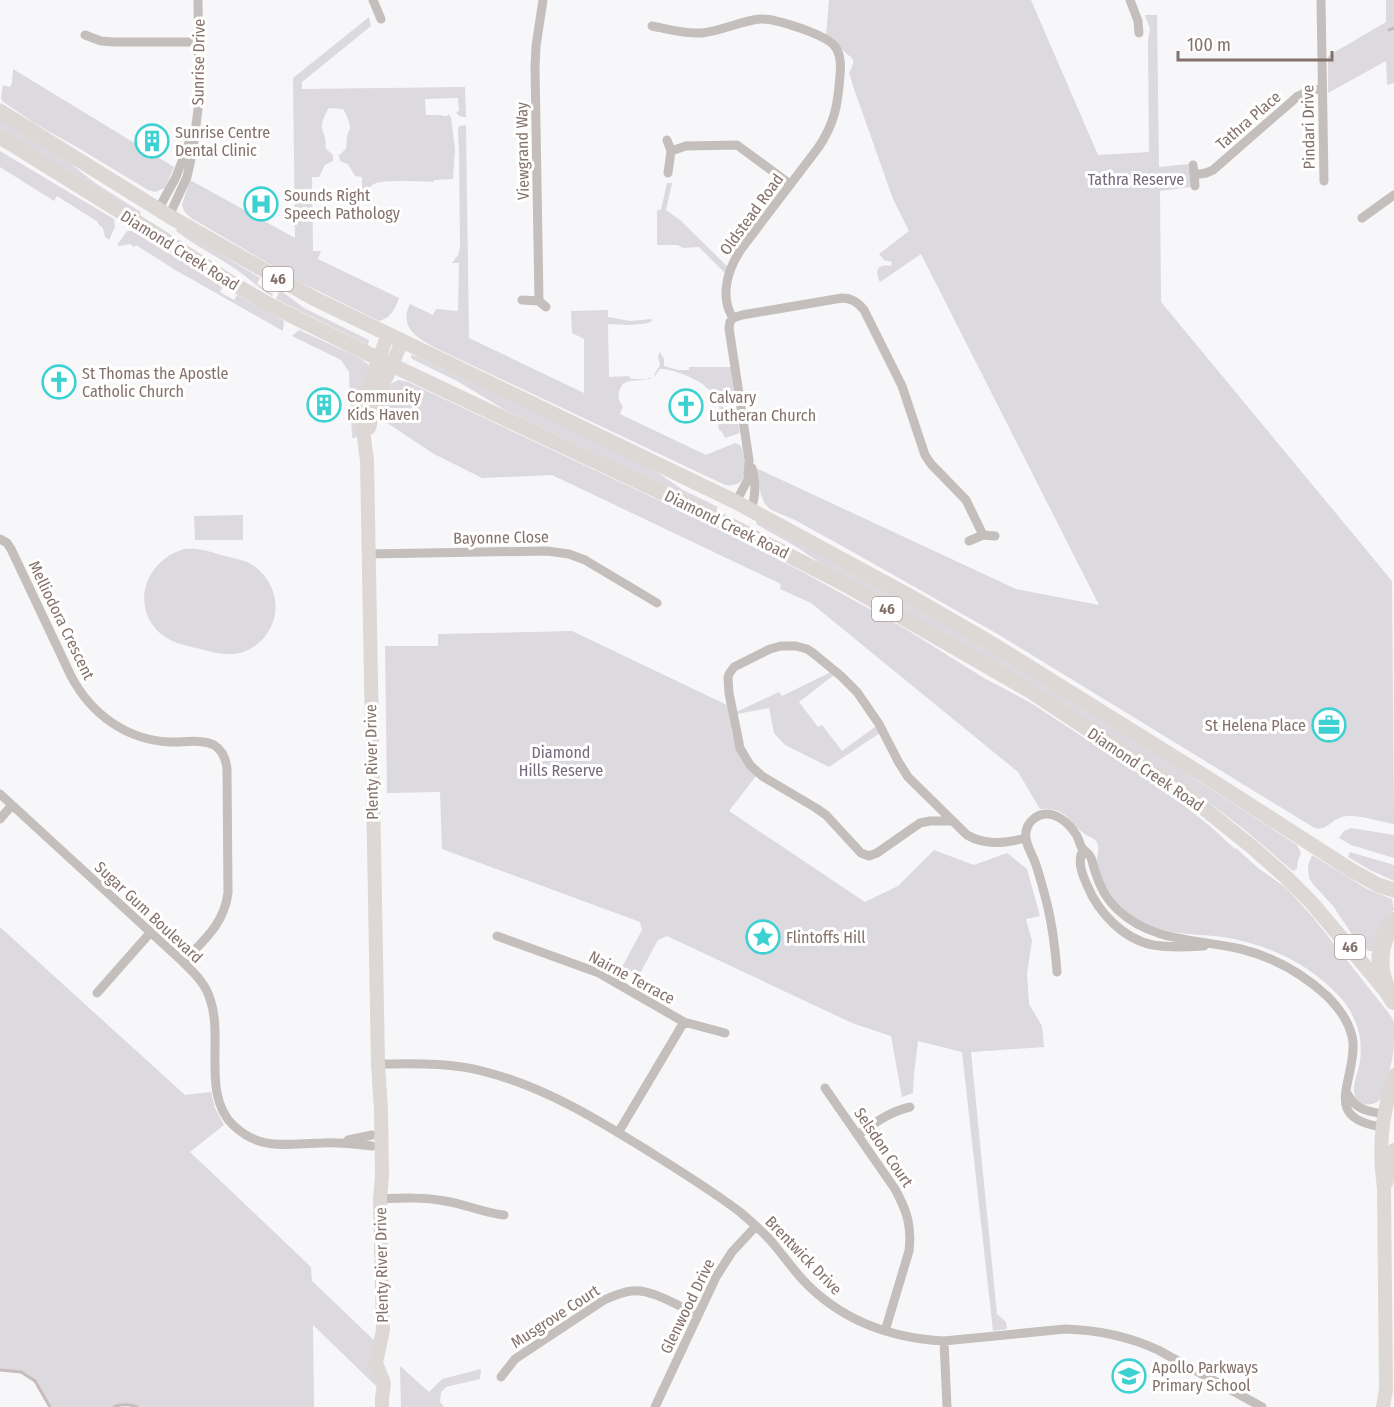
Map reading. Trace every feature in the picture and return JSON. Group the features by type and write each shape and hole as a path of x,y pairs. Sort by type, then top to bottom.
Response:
{"highway":[{"name":"46","path":"1393,1000 1383,980 1380,958 1384,938 1394,921"}],"main road":[{"name":"Diamond Creek Road","path":"0,111 164,213 313,298 736,502 888,584 986,640 1351,870 1394,891"},
{"name":"Diamond Creek Road","path":"0,137 270,305 732,526 846,585 1061,711 1186,794 1252,847 1300,890 1332,925 1393,1000"},
{"name":"Sunrise Drive","path":"153,232 158,231 164,225 164,213"},
{"path":"736,502 732,513 732,526 743,522 751,510"}],"street":[{"name":"Sunrise Drive","path":"164,213 182,188 187,161 194,150 199,101 198,0"},
{"path":"373,0 381,19"},
{"name":"Viewgrand Way","path":"522,300 543,304 535,67 543,0"},
{"path":"1130,0 1138,21 1139,33"},
{"name":"Pindari Drive","path":"1322,0 1324,181"},
{"name":"Oldstead Road","path":"652,26 700,33 756,20 774,20 827,39 836,47 841,64 839,96 831,125 818,148 742,248 733,262 727,281 727,308 733,318 729,328 749,460 748,479 736,502"},
{"path":"85,35 101,41 114,42 199,42"},
{"name":"Tathra Place","path":"1194,175 1213,170 1298,96 1322,88"},
{"path":"667,140 671,152 668,173"},
{"path":"671,152 686,146 737,145 790,184"},
{"path":"1362,218 1394,195"},
{"path":"733,318 842,298 860,305 896,373 925,455 966,500 983,535"},
{"name":"Plenty River Drive","path":"383,1407 384,1383 376,1363 382,1330 380,1199 375,1175 373,1095 378,1064 367,460 369,430 381,386 388,334"},
{"name":"Plenty River Drive","path":"385,362 402,341"},
{"name":"Oldstead Road","path":"749,460 755,486 751,510"},
{"path":"969,541 983,535 994,536"},
{"name":"Melliodora Crescent","path":"0,539 11,549 76,686 98,713 116,726 137,736 159,741 208,743 218,748 225,758 228,893 226,905 217,925 183,962"},
{"name":"Bayonne Close","path":"369,555 562,552 585,560 657,603"},
{"path":"952,821 920,823 877,853 869,856 861,853 826,815 762,776 746,760 738,741 729,693 728,682 731,670 776,647 796,646 807,649 857,692 879,724 908,777 967,835 983,842 1000,843 1026,838"},
{"name":"Sugar Gum Boulevard","path":"0,794 183,962 205,986 213,1007 217,1095 227,1119 246,1136 264,1143 375,1140"},
{"path":"0,819 12,805"},
{"path":"1057,972 1048,909 1041,880 1026,838 1026,830 1032,821 1042,815 1051,814 1068,824 1076,835 1083,850 1091,858 1100,886 1115,908 1138,925 1159,934 1254,952 1281,963 1319,989 1336,1005 1348,1025 1353,1045 1346,1091 1352,1101 1362,1109 1388,1121"},
{"path":"97,993 150,933"},
{"name":"Nairne Terrace","path":"497,936 599,974 684,1022 725,1033"},
{"name":"Nairne Terrace","path":"618,1132 684,1022"},
{"name":"Brentwick Drive","path":"378,1064 432,1064 480,1070 507,1078 553,1097 618,1132 740,1212 776,1247 818,1296 838,1311 858,1321 885,1331 944,1341 1056,1330 1107,1333 1131,1339 1158,1350 1262,1407"},
{"path":"1383,1407 1386,1389 1384,1188 1381,1165 1394,1075"},
{"name":"Selsdon Court","path":"825,1088 900,1197 910,1229 906,1264 885,1331"},
{"path":"858,1134 894,1111 910,1107"},
{"path":"1384,1188 1394,1150"},
{"path":"380,1199 434,1199 462,1204 485,1213 504,1215"},
{"name":"Glenwood Drive","path":"655,1407 716,1277 732,1252 756,1226"},
{"name":"Musgrove Court","path":"501,1377 515,1359 604,1300 619,1294 633,1290 648,1292 698,1315"},
{"path":"944,1341 947,1407"},
{"path":"1386,1389 1392,1407"}],"green space":[{"name":"Tathra Reserve","path":"829,0 1031,0 1098,155 1149,152 1148,40 1150,29 1145,15 1157,15 1159,167 1188,164 1191,187 1160,191 1161,302 1392,581 1394,824 1347,816 1325,827 1313,827 1001,636 795,520 771,510 765,504 756,468 1016,589 1099,605 921,254 880,282 878,278 878,269 887,265 891,266 892,262 884,260 879,254 909,231 893,199 854,89 849,73 853,60 835,40 826,35"},
{"path":"1386,0 1394,0 1394,83 1387,85 1386,61 1328,93 1328,56 1386,22"},
{"path":"369,17 371,26 302,82 302,89 465,87 466,117 456,112 459,111 458,98 425,99 426,115 447,116 449,114 451,118 455,149 453,179 434,180 433,182 379,182 371,186 364,196 362,195 362,177 355,176 348,164 340,161 339,155 346,149 350,128 345,112 343,109 329,108 324,118 322,128 326,149 333,155 333,161 325,165 319,177 312,177 313,251 321,251 318,259 399,298 387,318 379,321 302,283 191,218 182,205 190,180 295,238 293,78"},
{"path":"13,69 174,167 165,188 155,192 148,190 34,123 2,101 3,85 10,87"},
{"path":"0,118 65,159 95,183 141,212 139,216 0,131"},
{"path":"466,125 469,338 584,393 584,339 572,333 571,311 608,310 608,317 630,321 652,319 651,322 640,324 608,324 609,377 629,376 631,379 648,379 650,377 651,379 629,381 623,384 618,395 623,406 620,414 706,455 735,443 740,445 745,470 740,482 725,485 442,351 420,339 409,328 407,313 410,304 433,315 436,309 458,311 459,263 452,263 460,248 458,130 459,126"},
{"path":"0,151 114,219 115,227 109,240 105,237 103,228 98,222 57,196 54,201 0,167"},
{"path":"667,183 672,183 666,210 680,220 727,266 725,273 699,247 657,245 657,210 661,210"},
{"path":"178,228 260,278 257,284 273,294 272,296 237,270 176,231"},
{"path":"127,231 132,231 223,286 220,292 234,300 237,295 284,321 283,331 136,245 134,247 130,244 117,245"},
{"path":"264,280 304,308 369,340 368,345 276,299 279,292 263,283"},
{"path":"299,330 360,358 368,364 370,368 358,437 352,438 349,372 341,360 292,336"},
{"path":"660,352 664,359 664,366 678,370 689,370 689,367 731,367 735,402 732,404 723,400 701,383 675,371 660,369 655,376 660,365 658,356"},
{"path":"411,355 654,470 683,490 718,507 716,511 505,410 457,381 414,360"},
{"path":"399,380 408,382 695,516 799,570 904,628 984,678 1031,703 1173,797 1258,868 1285,887 1312,916 1391,1017 1394,1023 1393,1055 1380,1100 1372,1104 1363,1104 1354,1095 1361,1056 1359,1032 1346,1005 1326,983 1285,956 1255,944 1223,937 1167,931 1146,924 1129,914 1116,902 1102,879 1097,864 1098,846 1095,840 1086,835 1061,812 1040,809 1018,772 811,603 780,589 781,584 552,475 482,478 434,454 378,417 387,390"},
{"path":"719,406 733,410 740,433 725,438 719,430"},
{"path":"243,515 243,540 195,540 194,516"},
{"path":"757,520 926,612 1205,785 1297,845 1301,853 1297,869 1293,871 1289,868 1245,830 1194,791 756,524"},
{"path":"185,549 203,550 247,562 266,578 274,593 274,619 264,637 257,644 237,654 215,653 171,640 161,634 151,623 144,597 146,585 160,563 171,554"},
{"name":"Diamond Hills Reserve","path":"572,631 727,705 732,735 738,751 756,776 729,811 865,902 898,886 934,850 974,865 1007,853 1027,869 1040,916 1026,919 1032,941 1027,973 1029,1004 1042,1026 1044,1047 971,1052 997,1314 1006,1322 1007,1329 993,1331 962,1052 918,1041 913,1093 902,1097 891,1036 852,1023 667,936 658,940 639,975 622,967 642,930 640,922 442,849 440,792 387,793 385,646 438,646 438,634"},
{"path":"831,672 834,675 799,702 818,727 822,725 842,751 876,726 880,733 829,767 785,745 774,733 769,708 737,714 736,712 779,692 782,696"},
{"path":"1351,828 1394,835 1394,858 1351,845 1339,838 1344,831"},
{"path":"1350,852 1394,865 1394,881 1348,857"},
{"path":"1312,855 1367,889 1392,899 1394,910 1372,951 1368,951 1351,933 1333,906 1312,883 1309,878 1308,865"},
{"path":"0,927 185,1095 211,1092 215,1108 224,1125 190,1152 311,1267 312,1281 378,1344 379,1384 376,1386 313,1325 314,1407 137,1407 119,1405 114,1407 50,1407 34,1381 21,1372 0,1370"},
{"path":"400,1366 429,1392 442,1379 481,1369 480,1379 446,1387 441,1392 440,1402 444,1407 401,1407"}],"waterway":[{"path":"1389,30 1394,28"},
{"path":"0,1370 21,1372 35,1381 50,1407"},
{"path":"114,1407 119,1405 137,1407"}],"place":[{"name":"Sunrise Centre Dental Clinic","path":"152,141"},
{"name":"Sounds Right Speech Pathology","path":"261,204"},
{"name":"St Thomas the Apostle Catholic Church","path":"59,382"},
{"name":"Community Kids Haven","path":"324,405"},
{"name":"Calvary Lutheran Church","path":"686,406"},
{"name":"St Helena Place","path":"1329,725"},
{"name":"Flintoffs Hill","path":"763,937"},
{"name":"Apollo Parkways Primary School","path":"1129,1376"}]}
